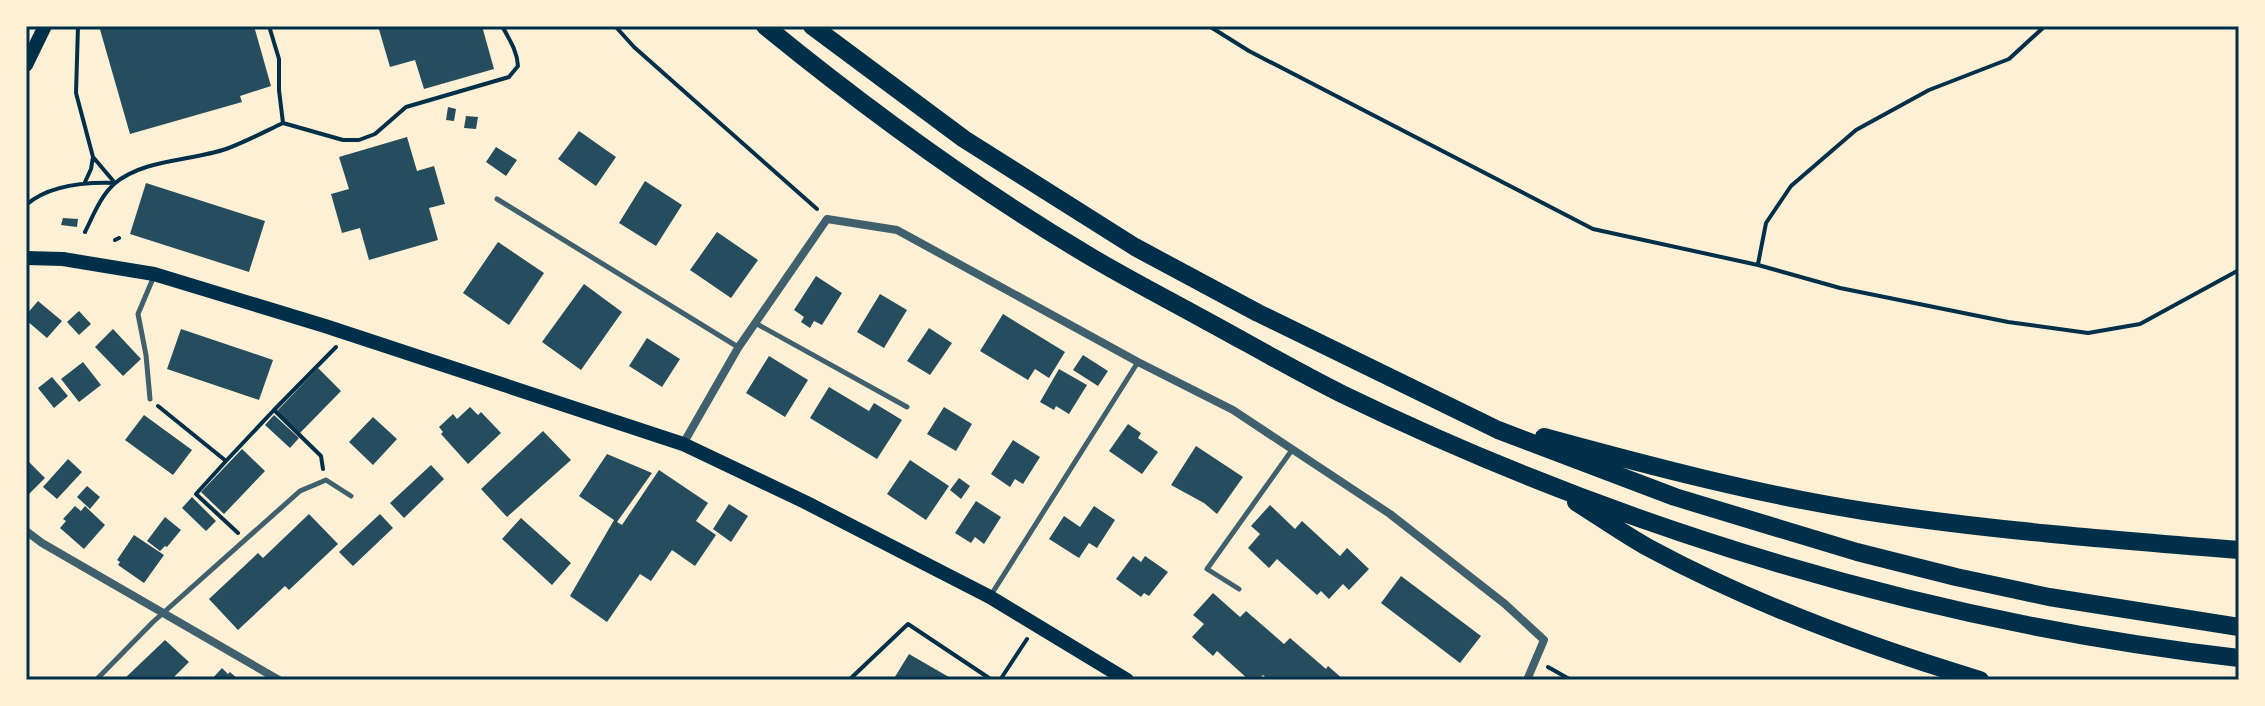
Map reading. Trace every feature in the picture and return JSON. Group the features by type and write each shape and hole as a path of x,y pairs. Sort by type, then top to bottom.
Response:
{"highway":[{"path":"765,26 933,155 1093,258 1339,392 1543,482 1750,553 1992,619 2239,658"},
{"path":"812,26 964,139 1097,225 1258,313 1465,416 1590,467 1675,497 1857,552 2049,597 2239,627"},
{"path":"1465,416 1643,464 1782,497 1944,521 2239,550"},
{"path":"1543,482 1649,548 1760,600 1855,639 1980,680"}],"main road":[{"path":"26,65 45,26"},
{"path":"26,258 63,259 154,274 348,333 683,444 805,502 990,597 1127,680"}],"street":[{"path":"683,444 738,348 827,219 897,230 1138,362 1233,410 1390,514 1505,604 1544,640 1527,680"},
{"path":"26,531 279,680"}],"lane":[{"path":"497,199 738,348"},
{"path":"150,399 138,314 154,274"},
{"path":"757,324 907,407"},
{"path":"990,597 1138,362"},
{"path":"1239,589 1207,569 1292,449"},
{"path":"96,680 163,613 300,491 326,480 351,496"}],"path":[{"path":"78,26 76,93 93,157 85,182"},
{"path":"269,26 279,59 283,123"},
{"path":"85,232 99,203 115,183 139,171 225,149 283,123 343,140 359,140 375,134 406,107 509,77 518,66 518,59 502,26"},
{"path":"615,26 634,47 827,219"},
{"path":"1209,26 1249,51 1593,229 1758,265 1840,288 2008,322 2088,333 2140,324 2239,270"},
{"path":"1758,265 1766,223 1791,186 1856,130 1929,90 2009,59 2045,26"},
{"path":"93,157 115,183"},
{"path":"26,205 37,196 85,182 115,183"},
{"path":"246,541 196,494 348,333"},
{"path":"150,399 226,461"},
{"path":"274,410 321,456 326,480"},
{"path":"1000,680 1037,623"},
{"path":"849,680 908,624 992,680"},
{"path":"1537,660 1571,680"}],"building":[{"path":"99,26 254,26 271,86 240,96 242,102 130,134"},
{"path":"378,26 482,26 494,69 424,89 415,60 390,67"},
{"path":"448,107 456,109 454,121 446,120"},
{"path":"466,116 478,117 476,129 464,128"},
{"path":"579,131 616,157 596,186 558,159"},
{"path":"407,137 417,171 434,166 445,204 429,208 438,240 369,260 360,228 342,233 331,194 349,189 339,157"},
{"path":"496,147 517,160 506,176 486,162"},
{"path":"645,181 682,205 656,246 619,223"},
{"path":"146,183 265,221 249,272 130,234"},
{"path":"63,218 78,219 77,227 61,225"},
{"path":"717,232 758,260 731,298 690,270"},
{"path":"498,242 544,273 509,325 463,293"},
{"path":"816,276 842,293 822,325 814,321 810,328 801,322 804,317 794,310"},
{"path":"584,284 622,312 581,370 542,342"},
{"path":"880,294 907,310 884,348 857,332"},
{"path":"38,301 62,321 47,338 26,320 26,315"},
{"path":"79,311 91,324 79,335 67,322"},
{"path":"1003,314 1065,352 1049,378 1035,369 1028,380 980,351"},
{"path":"929,328 952,343 930,375 907,361"},
{"path":"113,329 141,359 123,376 95,347"},
{"path":"181,329 273,360 259,400 167,369"},
{"path":"647,338 680,359 662,387 629,366"},
{"path":"1083,355 1108,371 1098,386 1073,370"},
{"path":"769,356 808,380 785,417 746,393"},
{"path":"83,362 101,385 79,402 61,379"},
{"path":"318,368 341,391 300,433 277,411"},
{"path":"1059,369 1087,385 1069,414 1056,406 1054,410 1040,402"},
{"path":"52,377 68,396 54,408 38,388"},
{"path":"829,387 869,411 874,403 902,420 877,459 810,418"},
{"path":"470,407 478,415 481,412 501,433 468,464 441,434 443,432 439,427 453,414 457,419"},
{"path":"944,407 972,424 956,451 927,434"},
{"path":"144,415 192,450 173,475 125,440"},
{"path":"274,415 299,438 290,448 265,425"},
{"path":"373,417 397,439 373,465 349,442"},
{"path":"1128,424 1141,433 1138,438 1158,452 1142,474 1109,451"},
{"path":"543,431 571,460 507,517 481,489"},
{"path":"1013,440 1040,457 1023,484 1015,479 1010,487 991,474"},
{"path":"1196,446 1243,477 1217,514 1171,485"},
{"path":"242,449 265,471 224,514 201,492"},
{"path":"607,454 652,473 617,522 622,525 659,470 708,503 696,521 716,535 695,566 672,550 651,581 640,574 607,622 570,596 614,520 579,496"},
{"path":"68,459 82,472 57,499 43,487"},
{"path":"910,460 949,486 926,520 887,494"},
{"path":"26,462 45,478 26,497"},
{"path":"431,465 444,479 404,518 390,503"},
{"path":"959,478 970,486 961,499 950,490"},
{"path":"87,486 100,497 90,509 77,497"},
{"path":"192,497 216,521 206,531 182,508"},
{"path":"976,501 1001,517 984,544 975,537 971,543 955,533"},
{"path":"729,504 748,516 731,542 713,529"},
{"path":"1270,505 1295,529 1302,521 1340,556 1347,548 1369,569 1349,590 1343,584 1329,599 1321,591 1317,595 1277,559 1269,568 1248,548 1260,534 1251,526"},
{"path":"75,506 81,511 85,506 105,525 84,549 60,528 66,521 63,519"},
{"path":"1094,506 1115,520 1097,548 1089,543 1079,558 1049,539 1064,516 1080,527"},
{"path":"309,514 338,544 289,590 285,586 238,630 209,599 258,553 263,558"},
{"path":"380,514 393,528 353,566 339,552"},
{"path":"165,517 181,530 160,551 147,541"},
{"path":"521,518 571,563 552,585 502,539"},
{"path":"134,535 164,555 144,583 118,565 120,562 117,560"},
{"path":"1133,556 1141,562 1145,556 1168,572 1149,596 1144,593 1141,597 1116,579"},
{"path":"1401,576 1481,636 1460,663 1381,603"},
{"path":"1213,593 1240,617 1246,611 1284,644 1290,638 1344,680 1269,680 1263,675 1258,680 1249,680 1217,651 1213,656 1192,637 1204,624 1193,615"},
{"path":"165,640 189,662 171,680 123,680"},
{"path":"909,654 954,680 893,680"},
{"path":"222,668 228,674 230,672 239,680 211,680"}]}
